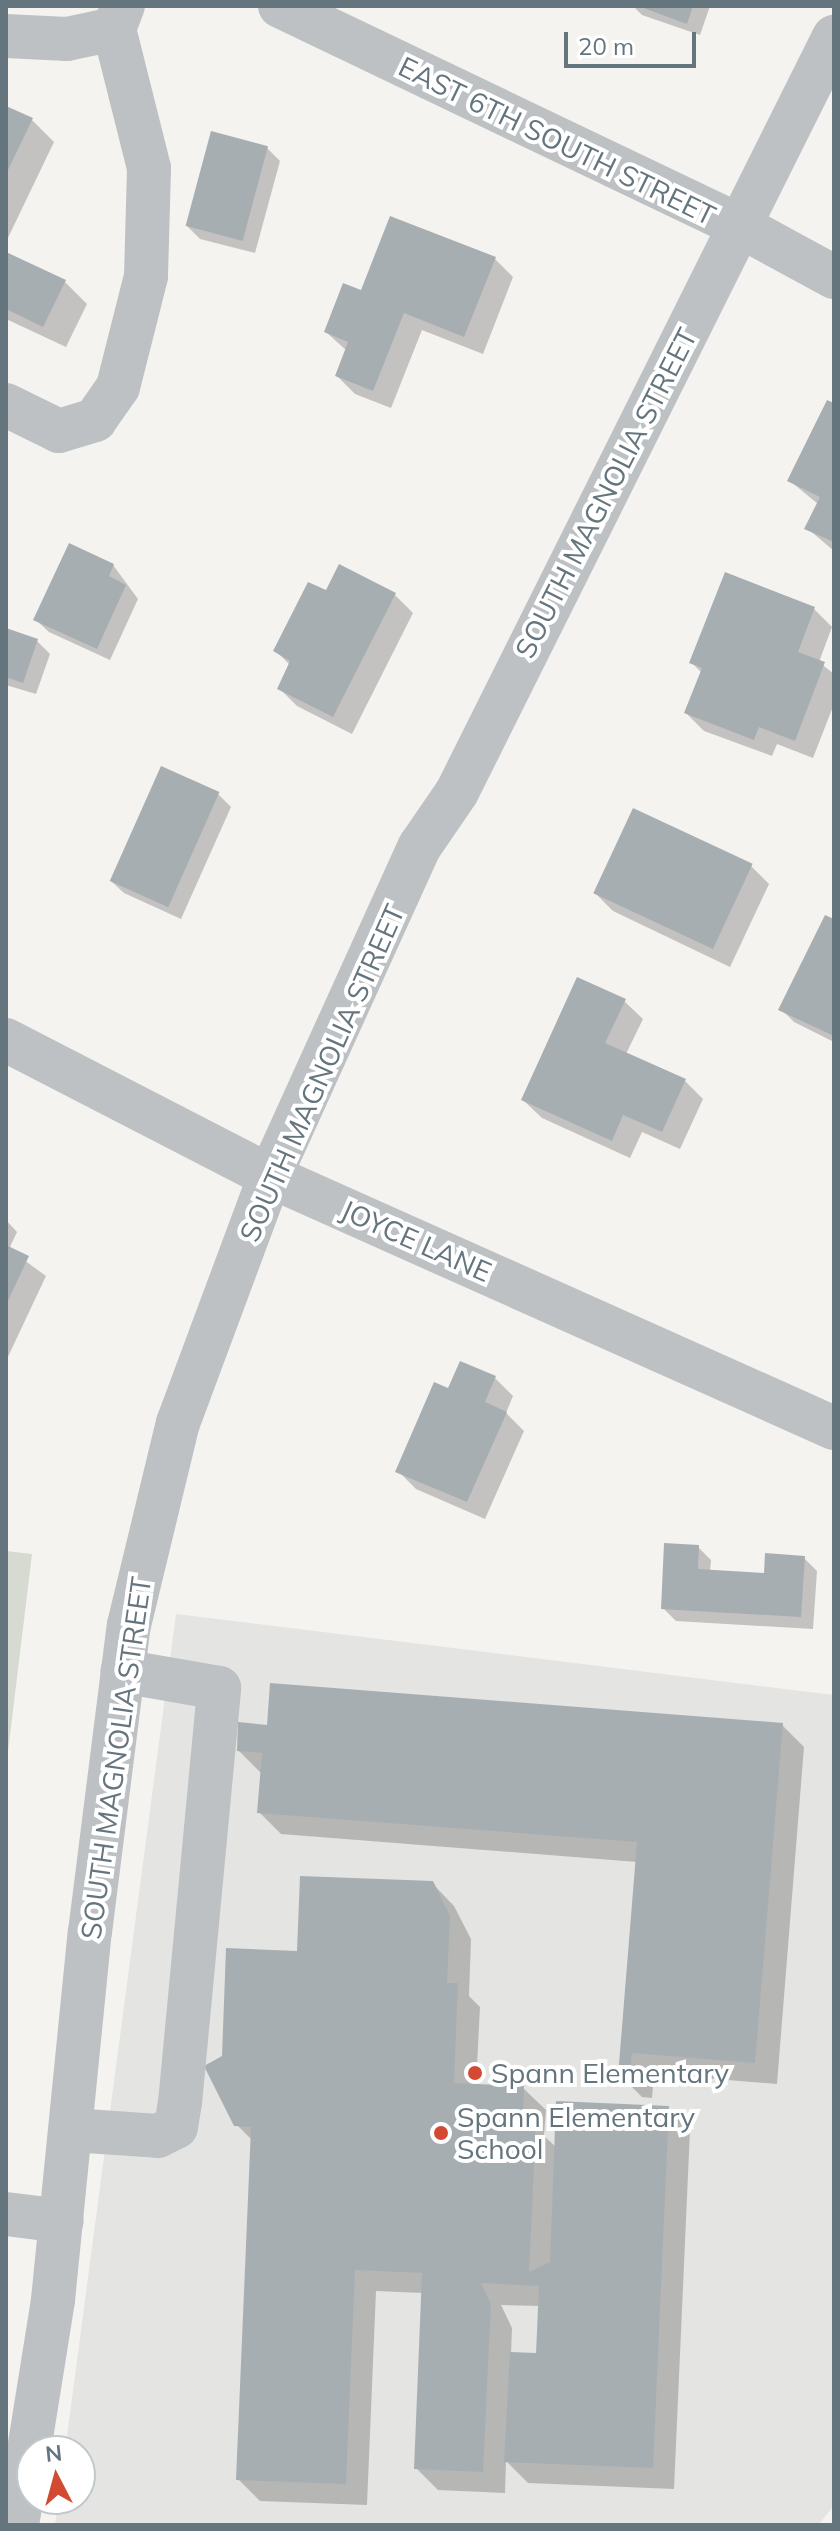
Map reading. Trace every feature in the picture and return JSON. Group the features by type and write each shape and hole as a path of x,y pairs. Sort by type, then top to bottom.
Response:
{"street":[{"name":"EAST 6TH SOUTH STREET","path":"280,6 742,227 834,277"},
{"path":"6,36 67,39 118,18 149,168 146,276 118,387 95,420 59,431 6,405"},
{"name":"SOUTH MAGNOLIA STREET","path":"20,2435 62,2221 122,1671 178,1423 270,1176 420,846 457,792 593,522 619,458 742,227 834,37"},
{"name":"JOYCE LANE","path":"6,1040 270,1176 834,1428"},
{"path":"71,2130 158,2136 176,2127 180,2103 219,1688 122,1671"},
{"path":"6,2214 62,2221"}],"shaded area":[{"path":"6,1551 32,1554 6,1768"},
{"name":"Spann Elementary","path":"176,1614 834,1695 834,2506 818,2525 55,2525 57,2515 96,2515 96,2435 67,2435"}],"building":[{"path":"638,6 693,6 687,24"},
{"path":"6,106 33,118 6,174"},
{"path":"211,131 268,146 243,241 186,226"},
{"path":"390,216 496,257 464,337 404,313 373,391 335,376 348,342 324,332 343,283 361,290"},
{"path":"6,252 66,280 43,327 6,309"},
{"path":"827,400 834,403 834,542 804,529 820,497 787,481"},
{"path":"69,543 114,564 109,576 126,585 97,649 33,620"},
{"path":"339,564 396,593 333,717 277,689 290,661 273,651 308,582 326,590"},
{"path":"725,572 815,607 798,652 825,662 795,741 759,727 754,740 684,713 702,668 689,663"},
{"path":"6,628 38,639 23,683 6,677"},
{"path":"161,766 219,792 168,907 110,881"},
{"path":"633,808 753,864 713,949 593,893"},
{"path":"825,915 834,919 834,1036 778,1010"},
{"path":"577,977 626,999 605,1043 686,1079 662,1132 623,1115 612,1141 521,1100"},
{"path":"6,1245 29,1256 6,1305"},
{"path":"460,1361 496,1376 485,1402 507,1412 467,1502 395,1472 434,1382 448,1388"},
{"path":"664,1543 699,1545 698,1569 764,1573 765,1553 805,1556 801,1617 661,1609"},
{"path":"270,1683 783,1723 755,2063 632,2053 630,2077 618,2076 637,1842 257,1813 262,1753 237,1751 238,1722 267,1725"},
{"path":"300,1876 433,1881 450,1916 447,1983 458,1983 454,2083 524,2086 523,2123 536,2124 529,2272 550,2262 556,2101 669,2106 653,2468 504,2462 510,2352 536,2353 539,2286 481,2283 491,2304 483,2472 414,2469 422,2273 355,2270 346,2484 236,2480 251,2127 234,2126 204,2066 222,2056 226,1948 297,1951"}],"place":[{"name":"Spann Elementary","path":"475,2073"},
{"name":"Spann Elementary School","path":"441,2133"}]}
